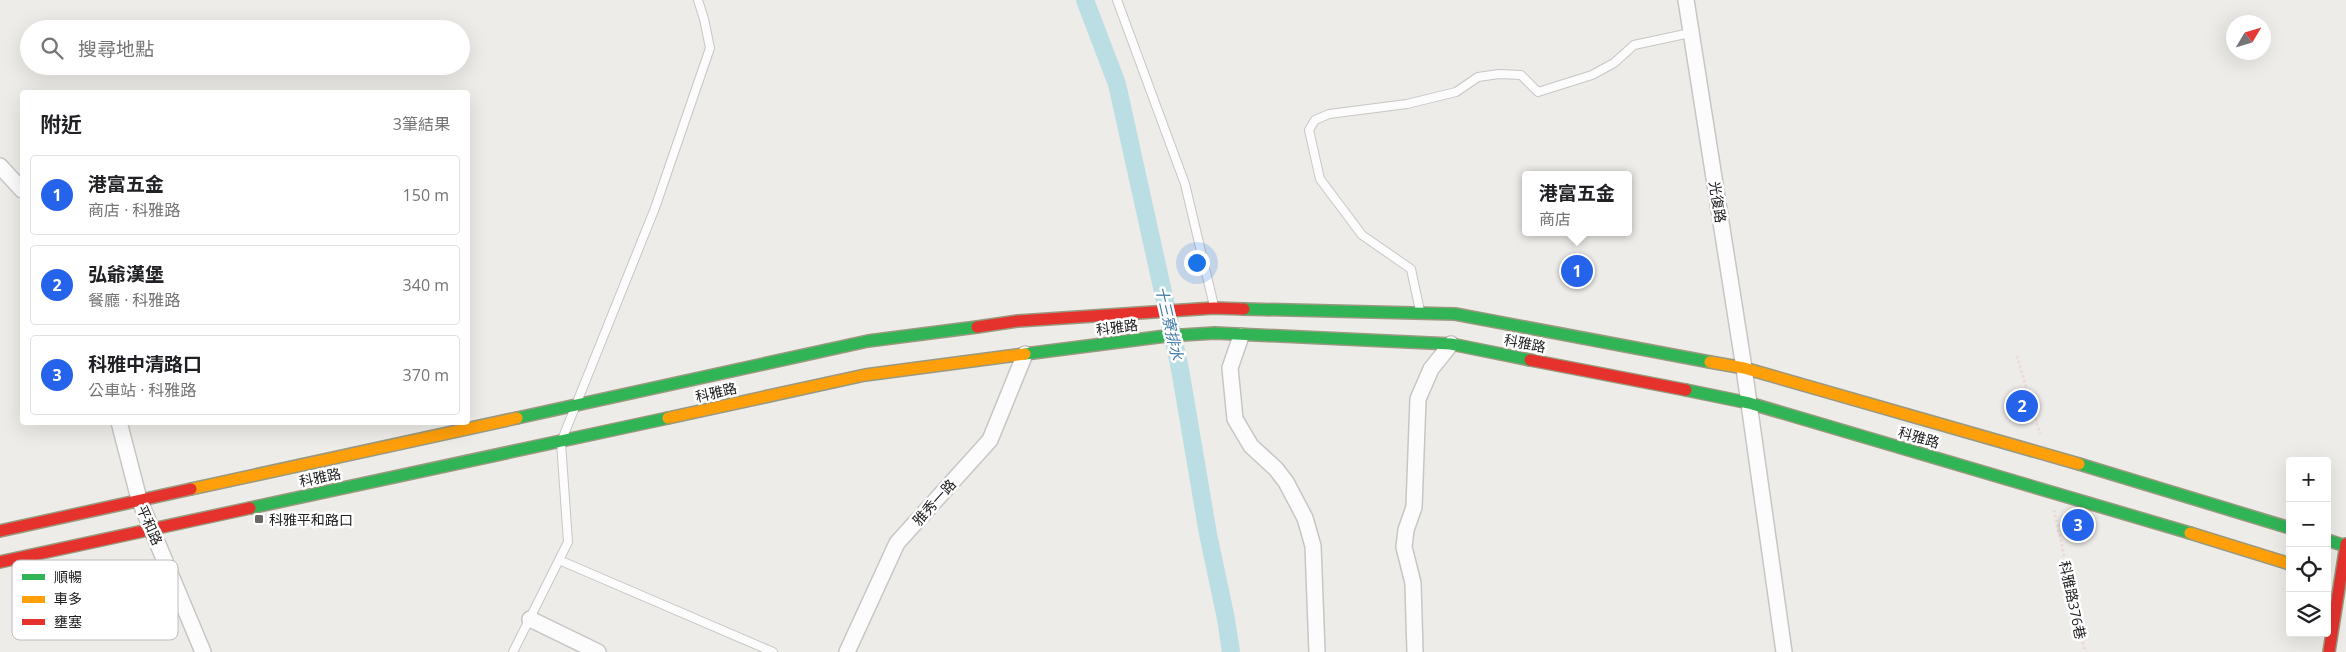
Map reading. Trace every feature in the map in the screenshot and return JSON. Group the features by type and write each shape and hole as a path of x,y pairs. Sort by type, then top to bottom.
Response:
{"street":[{"name":"光復路","path":"1686,0 1744,368 1784,652"},
{"path":"0,166 20,188"},
{"name":"科雅路","path":"0,531 139,499 868,341 1018,321 1214,308 1455,314 1744,368 2046,454 2286,527"},
{"name":"科雅路","path":"0,562 865,375 1166,336 1215,333 1241,336 1451,344 1749,403 2049,490 2286,563"},
{"path":"1241,336 1230,368 1235,419 1251,446 1276,469 1286,482 1305,518 1313,546 1317,652"},
{"path":"1415,652 1413,583 1404,547 1406,530 1414,507 1418,399 1431,369 1451,344"},
{"name":"雅秀一路","path":"847,652 897,543 990,440 1025,354"},
{"name":"平和路","path":"121,425 139,499 166,560"},
{"path":"2329,652 2343,578 2346,545 2331,541"},
{"name":"平和路","path":"178,590 203,652"},
{"path":"530,619 598,652"}],"lane":[{"path":"513,652 568,542 561,442 655,208 710,48 698,0"},
{"path":"1117,0 1185,184 1214,308"},
{"path":"1421,314 1411,269 1362,235 1320,179 1309,130 1315,120 1329,114 1407,104 1456,92 1478,78 1499,74 1521,75 1538,92 1592,74 1614,63 1634,45 1690,33"},
{"path":"559,560 773,652"}],"path":[{"path":"2017,356 2046,454"},
{"name":"科雅路376巷","path":"2049,490 2085,652"}],"waterway":[{"name":"十三寮排水","path":"1085,0 1117,84 1180,369 1208,534 1231,652"}],"traffic: fast":[{"path":"1244,309 1455,314 1710,362"},
{"path":"517,418 868,341 977,327"},
{"path":"1025,354 1166,336 1215,333 1451,344 1530,360"},
{"path":"1686,390 1749,403 2190,533"},
{"path":"250,508 668,418"},
{"path":"2079,464 2286,527"},
{"path":"2331,541 2346,546"}],"traffic: slow":[{"path":"668,418 865,375 1025,354"},
{"path":"1710,362 1744,368 2079,464"},
{"path":"191,489 517,418"},
{"path":"2190,533 2286,563"}],"traffic: jam":[{"path":"977,327 1018,321 1214,308 1244,309"},
{"path":"1530,360 1686,390"},
{"path":"0,531 191,489"},
{"path":"0,562 250,508"},
{"path":"2329,652 2346,544"}],"place":[{"name":"港富五金","path":"1577,271"},
{"name":"弘爺漢堡","path":"2022,406"},
{"name":"科雅平和路口","path":"259,519"},
{"name":"科雅中清路口","path":"2078,525"}]}
